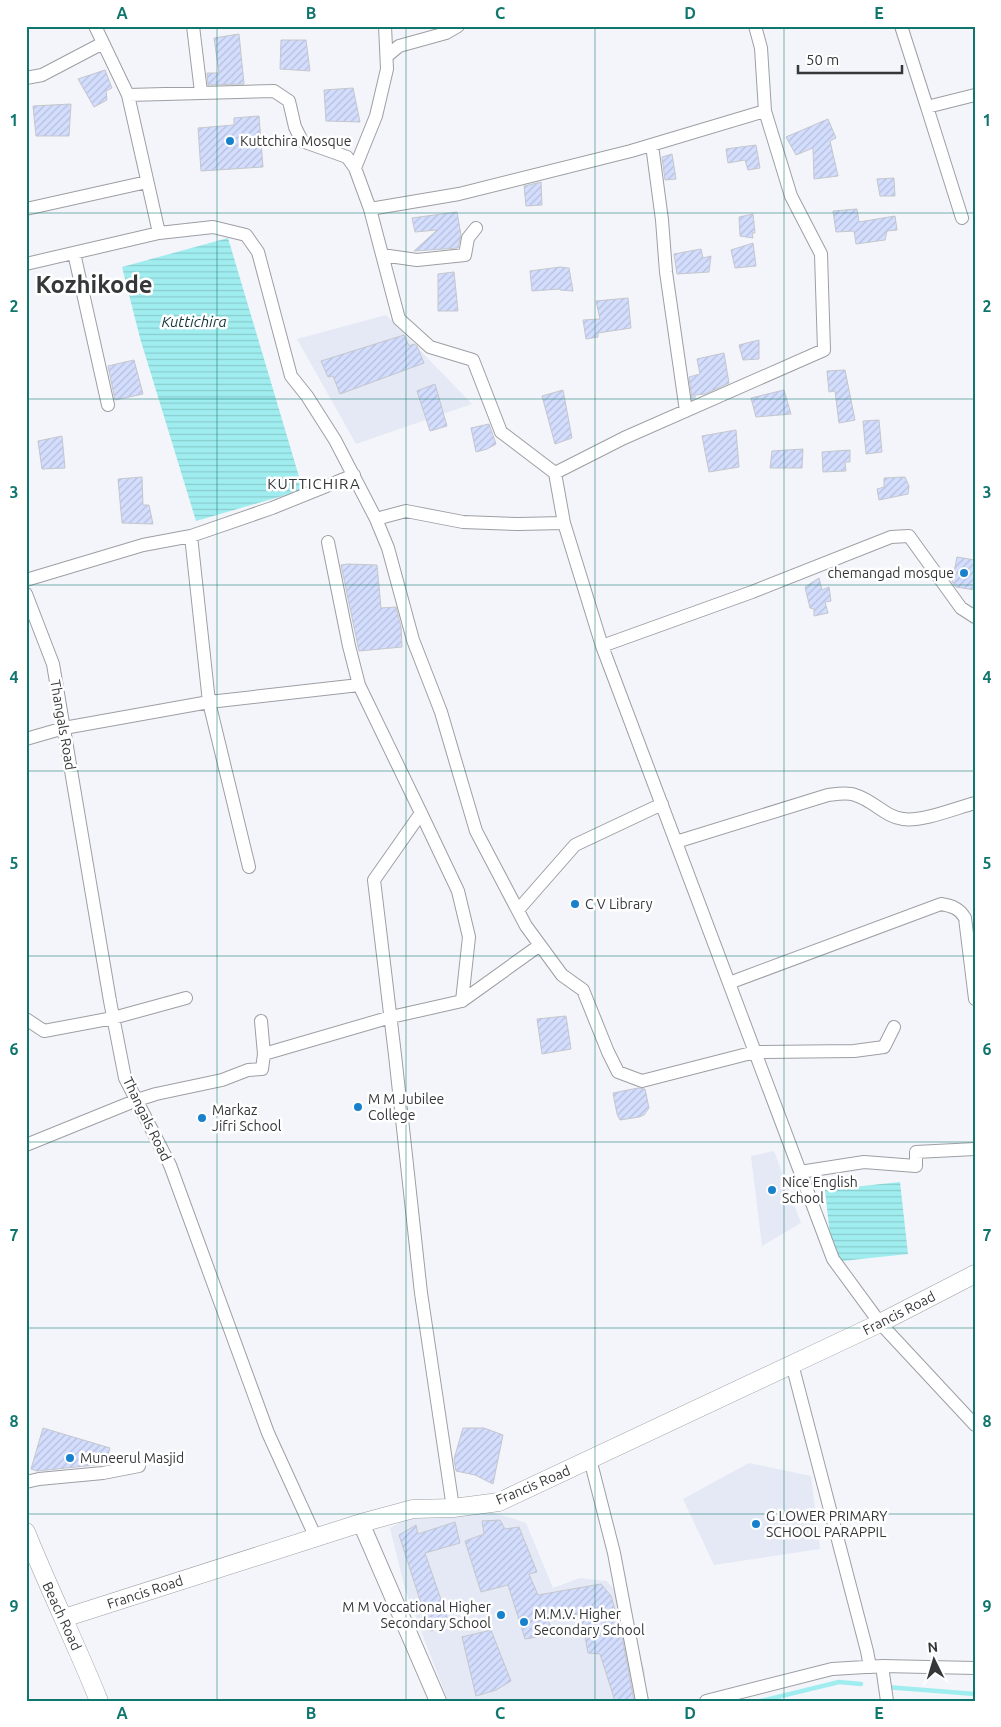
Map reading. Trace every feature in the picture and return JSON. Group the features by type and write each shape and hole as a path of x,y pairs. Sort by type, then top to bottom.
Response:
{"main road":[{"name":"Francis Road","path":"64,1618 361,1523 413,1509 453,1508 500,1502 880,1323 975,1274"},
{"name":"Beach Road","path":"26,1532 99,1701"}],"street":[{"path":"95,26 128,95 158,233"},
{"path":"193,26 201,92"},
{"path":"355,168 376,116 387,69 385,26"},
{"path":"387,56 399,46 446,33 458,26"},
{"path":"555,473 624,438 824,350 821,254 791,196 765,111 761,48 755,26"},
{"path":"901,26 962,218"},
{"path":"26,78 42,75 103,43"},
{"path":"128,95 274,91 289,101 295,127 302,141 347,157 355,168 370,209 398,319 430,347 474,360 501,432 555,473 564,523 602,646 832,1259 880,1323 975,1425"},
{"path":"927,107 975,95"},
{"path":"370,209 459,194 652,146 765,111"},
{"path":"652,146 662,220 666,272 686,411"},
{"path":"26,209 148,182"},
{"path":"26,264 158,233 213,227 246,236 258,252 291,376 307,396 336,440 376,518 388,548 413,640 441,712 476,830 526,926 562,975 583,990 618,1072 642,1081 755,1052 854,1051 884,1047 894,1027"},
{"path":"382,256 417,260 465,255 468,238 476,228"},
{"path":"74,253 108,405"},
{"path":"26,580 143,545 191,536 272,508 354,475"},
{"path":"376,518 406,511 462,522 564,523"},
{"path":"191,536 209,702 249,867"},
{"path":"602,646 752,592 890,537 909,536 961,608 975,618"},
{"path":"328,542 349,646 359,685 458,891 469,937 462,1002"},
{"name":"Thangals Road","path":"26,594 53,664 113,1018 125,1078 170,1165 268,1433 316,1538"},
{"path":"26,739 63,730 64,728 209,702 359,685"},
{"path":"676,842 828,795 843,793 856,795 889,815 906,820 919,819 975,803"},
{"path":"518,910 575,845 662,804"},
{"path":"420,813 374,880 421,1292 453,1508"},
{"path":"729,983 941,904 960,910 965,918 975,999"},
{"path":"264,1054 391,1017 462,1002 540,945"},
{"path":"26,1034 113,1018 186,998"},
{"path":"26,1019 44,1031"},
{"path":"26,1145 136,1100 222,1080 248,1070 262,1069 264,1054 261,1021"},
{"path":"800,1172 864,1162 916,1166 916,1152 975,1149"},
{"path":"792,1364 867,1651 876,1667 887,1701"},
{"path":"590,1459 614,1553 642,1701"},
{"path":"26,1482 102,1473 139,1466"},
{"path":"361,1523 438,1701"},
{"path":"706,1701 832,1669 876,1667 975,1668"}],"shaded area":[{"path":"386,315 472,404 356,444 297,339"},
{"name":"Nice English School","path":"774,1151 801,1223 762,1246 751,1156"},
{"name":"G LOWER PRIMARY SCHOOL PARAPPIL","path":"749,1463 811,1476 820,1549 714,1565 683,1499"},
{"name":"M.M.V. Higher Secondary School","path":"490,1512 526,1523 553,1588 580,1578 607,1581 627,1605 645,1672 644,1701 448,1701 405,1589 390,1528 412,1516 443,1517"}],"water":[{"name":"Kuttichira","path":"228,238 303,490 196,521 140,338 122,267"},
{"path":"900,1182 908,1254 833,1262 825,1190"}],"building":[{"path":"239,34 244,84 208,85 207,73 219,73 214,38"},
{"path":"281,40 306,40 310,71 280,69"},
{"path":"105,70 112,88 106,91 107,100 94,107 78,79"},
{"path":"353,88 360,122 326,121 324,90"},
{"path":"71,104 69,136 36,136 33,106"},
{"name":"Kuttchira Mosque","path":"259,116 263,167 201,171 198,128 234,125 234,118"},
{"path":"828,119 836,138 830,141 838,176 814,179 813,148 796,155 786,137"},
{"path":"756,145 760,168 748,170 745,160 728,163 726,149"},
{"path":"672,154 676,179 665,180 662,157"},
{"path":"894,178 895,196 880,196 877,179"},
{"path":"541,182 542,205 526,206 524,186"},
{"path":"857,209 859,222 895,216 897,230 887,231 885,240 856,244 854,231 836,232 833,211"},
{"path":"457,212 461,235 458,248 414,251 437,230 415,232 412,218"},
{"path":"753,214 755,233 752,233 753,238 740,236 739,217"},
{"path":"753,243 756,266 735,268 731,250"},
{"path":"701,249 703,258 711,256 709,272 677,274 674,254"},
{"path":"560,267 569,268 573,291 560,289 532,291 530,271"},
{"path":"454,272 458,311 438,311 438,274"},
{"path":"628,298 631,328 598,333 598,337 586,339 583,320 600,319 596,301"},
{"path":"404,335 409,346 414,344 417,346 424,363 340,394 333,376 328,377 321,361"},
{"path":"759,340 759,359 743,360 739,345"},
{"path":"724,353 729,383 705,394 695,395 695,398 692,399 689,377 700,374 697,359"},
{"path":"134,360 143,394 115,400 108,366"},
{"path":"845,370 855,420 839,423 835,391 829,392 827,371"},
{"path":"435,384 447,426 430,431 417,391"},
{"path":"563,390 572,438 555,444 542,396"},
{"path":"784,390 791,414 756,417 751,398"},
{"path":"879,420 882,452 866,454 863,421"},
{"path":"489,424 496,444 476,452 471,428"},
{"path":"736,430 739,467 709,472 702,436"},
{"path":"62,436 65,468 42,469 38,441"},
{"path":"803,449 802,468 770,468 772,451"},
{"path":"850,450 850,462 845,462 846,471 823,472 822,452"},
{"path":"142,477 143,505 149,505 153,524 122,523 118,479"},
{"path":"905,477 909,486 908,494 879,500 877,489 884,487 884,478"},
{"name":"chemangad mosque","path":"957,557 975,560 975,590 956,587 952,582"},
{"path":"341,565 377,565 381,608 396,607 401,627 402,647 359,651"},
{"path":"819,578 822,590 829,587 831,601 825,602 828,613 814,616 814,609 810,608 805,587"},
{"path":"566,1016 571,1049 542,1054 537,1019"},
{"path":"638,1088 645,1089 649,1108 644,1115 620,1120 613,1093"},
{"name":"Muneerul Masjid","path":"43,1428 110,1448 105,1464 37,1471 31,1469"},
{"path":"463,1428 484,1428 503,1435 493,1484 475,1475 456,1471 454,1459"},
{"path":"500,1520 505,1529 519,1527 537,1572 529,1574 538,1595 601,1584 611,1596 621,1631 634,1701 615,1701 600,1654 588,1653 581,1614 547,1618 554,1634 525,1639 508,1585 481,1592 465,1541 484,1534 482,1521"},
{"path":"455,1522 460,1543 425,1553 450,1626 430,1631 399,1535 416,1525 418,1534"},
{"path":"491,1630 511,1681 496,1690 476,1696 462,1637"}],"waterway":[{"path":"761,1701 839,1682 861,1684"},
{"path":"886,1687 975,1694"}],"place":[{"name":"Kuttchira Mosque","path":"230,141"},
{"name":"chemangad mosque","path":"964,573"},
{"name":"C V Library","path":"575,904"},
{"name":"M M Jubilee College","path":"358,1107"},
{"name":"Markaz Jifri School","path":"202,1118"},
{"name":"Nice English School","path":"772,1190"},
{"name":"Muneerul Masjid","path":"70,1458"},
{"name":"G LOWER PRIMARY SCHOOL PARAPPIL","path":"756,1524"},
{"name":"M M Voccational Higher Secondary School","path":"501,1615"},
{"name":"M.M.V. Higher Secondary School","path":"524,1622"}],"district":[{"name":"Kozhikode","path":"94,285"},
{"name":"KUTTICHIRA","path":"314,484"}]}
